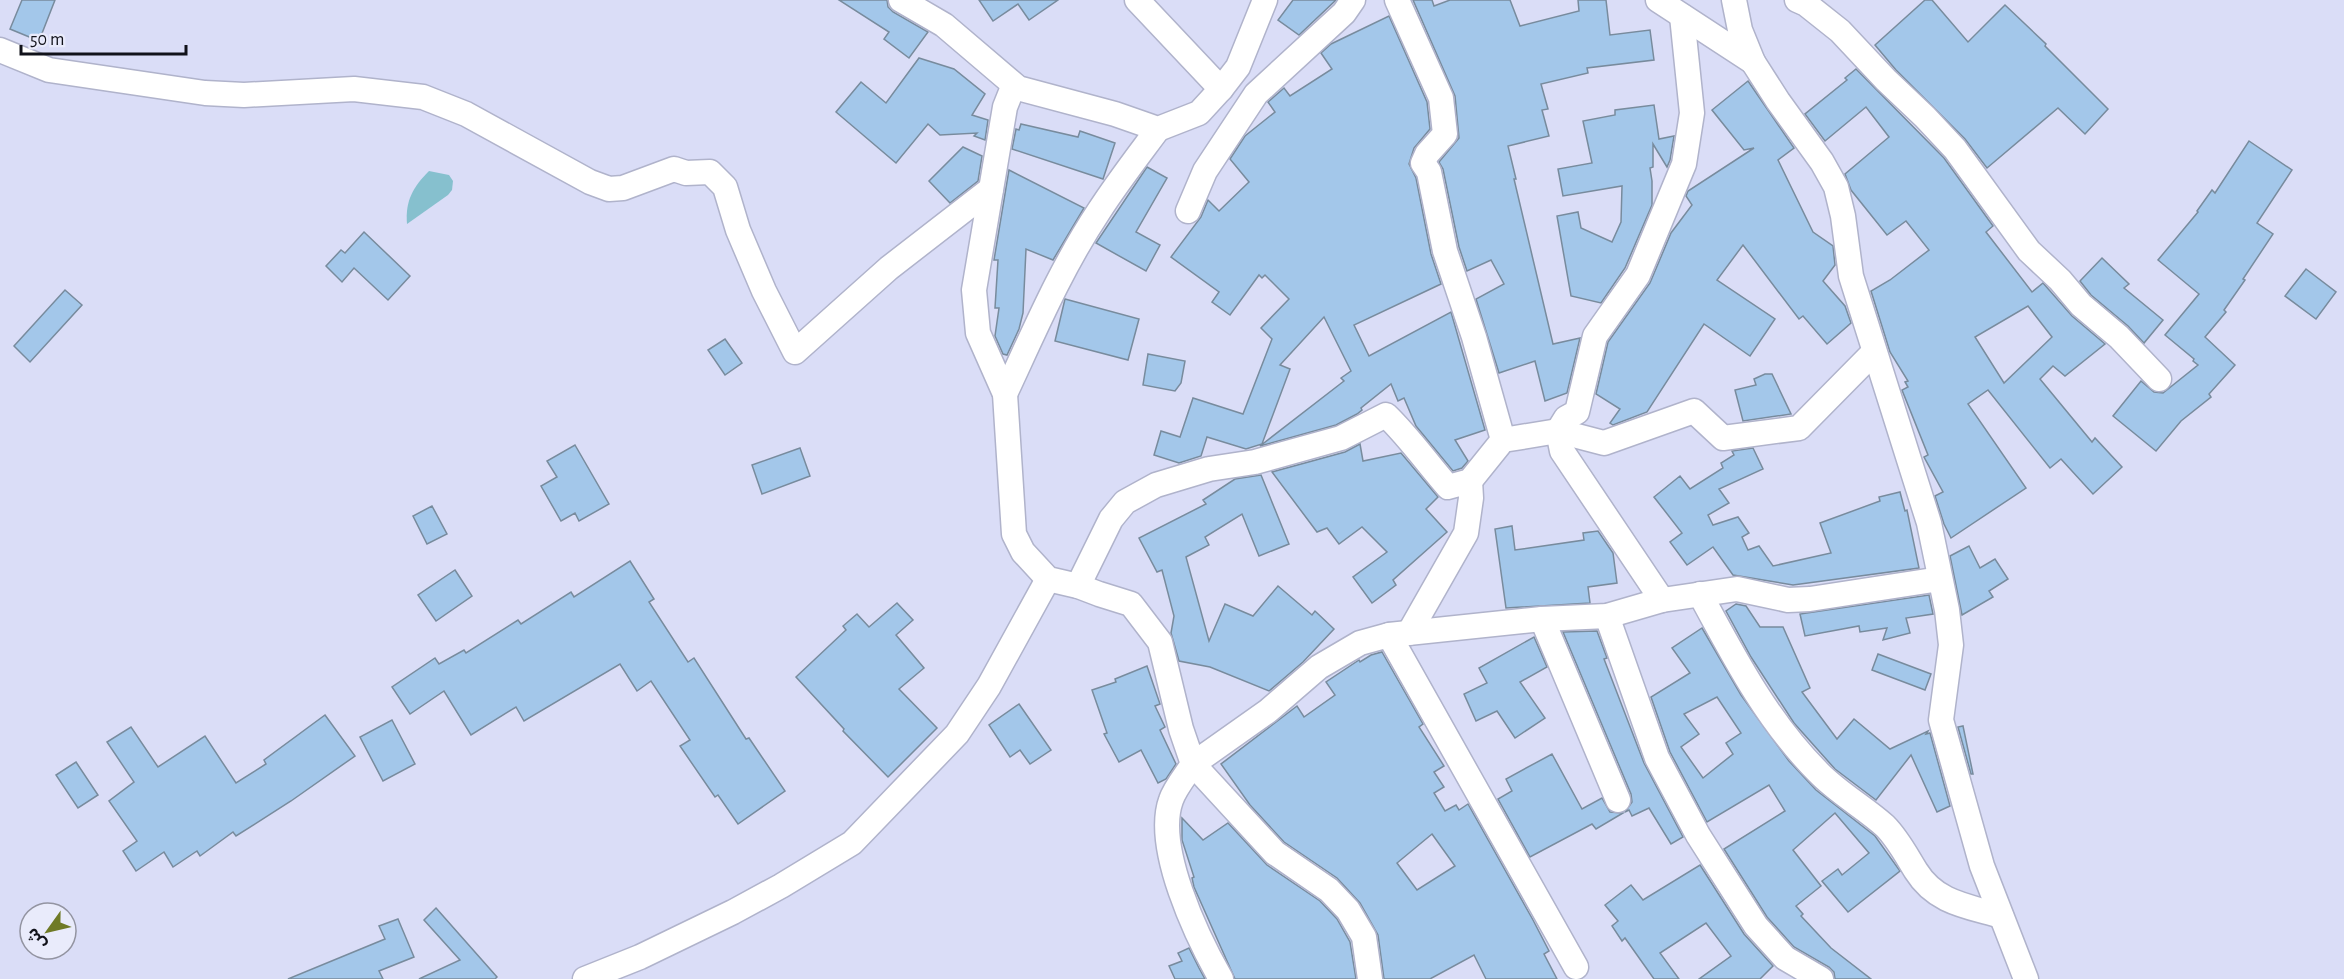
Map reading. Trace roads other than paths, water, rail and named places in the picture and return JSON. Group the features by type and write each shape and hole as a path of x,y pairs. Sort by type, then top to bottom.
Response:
{"street":[{"path":"901,0 944,25 1017,88 1114,114 1158,129"},
{"path":"1137,0 1221,89"},
{"path":"1005,394 1041,313 1099,211 1158,129 1199,113 1238,68 1265,0"},
{"path":"1188,212 1205,171 1256,94 1344,13 1353,0"},
{"path":"1397,0 1442,98 1445,134 1423,162 1429,172 1445,250 1474,337 1503,440"},
{"path":"1658,0 1753,62"},
{"path":"1734,0 1740,30 1753,62 1822,162 1836,187 1843,216 1851,276 1929,523 1947,610 1951,645 1941,720 1979,855 2026,979"},
{"path":"1797,0 1806,4 1840,31 1925,117 1955,149 2029,251 2060,280 2081,305 2119,337 2159,379"},
{"path":"1662,600 1562,451 1558,431 1566,418 1577,412 1595,336 1638,274 1684,164 1692,114 1682,16"},
{"path":"0,50 49,70 205,93 244,94 354,89 423,97 466,114 590,182 609,189 623,188 674,169 686,173 710,171 725,187 738,230 764,291 795,352 889,268 991,189"},
{"path":"1017,88 1011,92 1005,107 974,290 978,333 1005,394 1014,534 1023,552 1048,579 1078,586 1131,604 1160,642 1181,729 1193,764 1275,853 1329,890 1348,910 1364,937 1370,979"},
{"path":"1078,586 1111,519 1125,502 1156,485 1209,469 1255,462 1341,438 1386,415 1409,437 1418,452 1448,487 1470,481 1503,440 1558,431 1604,443 1694,411 1723,438 1799,428 1874,352"},
{"path":"1399,634 1467,533 1471,498 1470,481"},
{"path":"585,979 640,957 732,912 781,886 852,843 957,734 989,686 1048,579"},
{"path":"1221,979 1206,952 1174,871 1167,838 1171,800 1193,764 1268,711 1319,667 1360,643 1399,634 1455,626 1607,616 1662,600 1737,589 1788,600 1810,599 1940,579"},
{"path":"1701,594 1737,661 1782,732 1818,772 1844,796 1884,826 1898,841 1917,873 1931,888 1948,901 2001,916"},
{"path":"1607,616 1657,758 1698,835 1756,926 1785,958 1821,979"},
{"path":"1542,619 1618,800"},
{"path":"1399,634 1576,967"}]}
